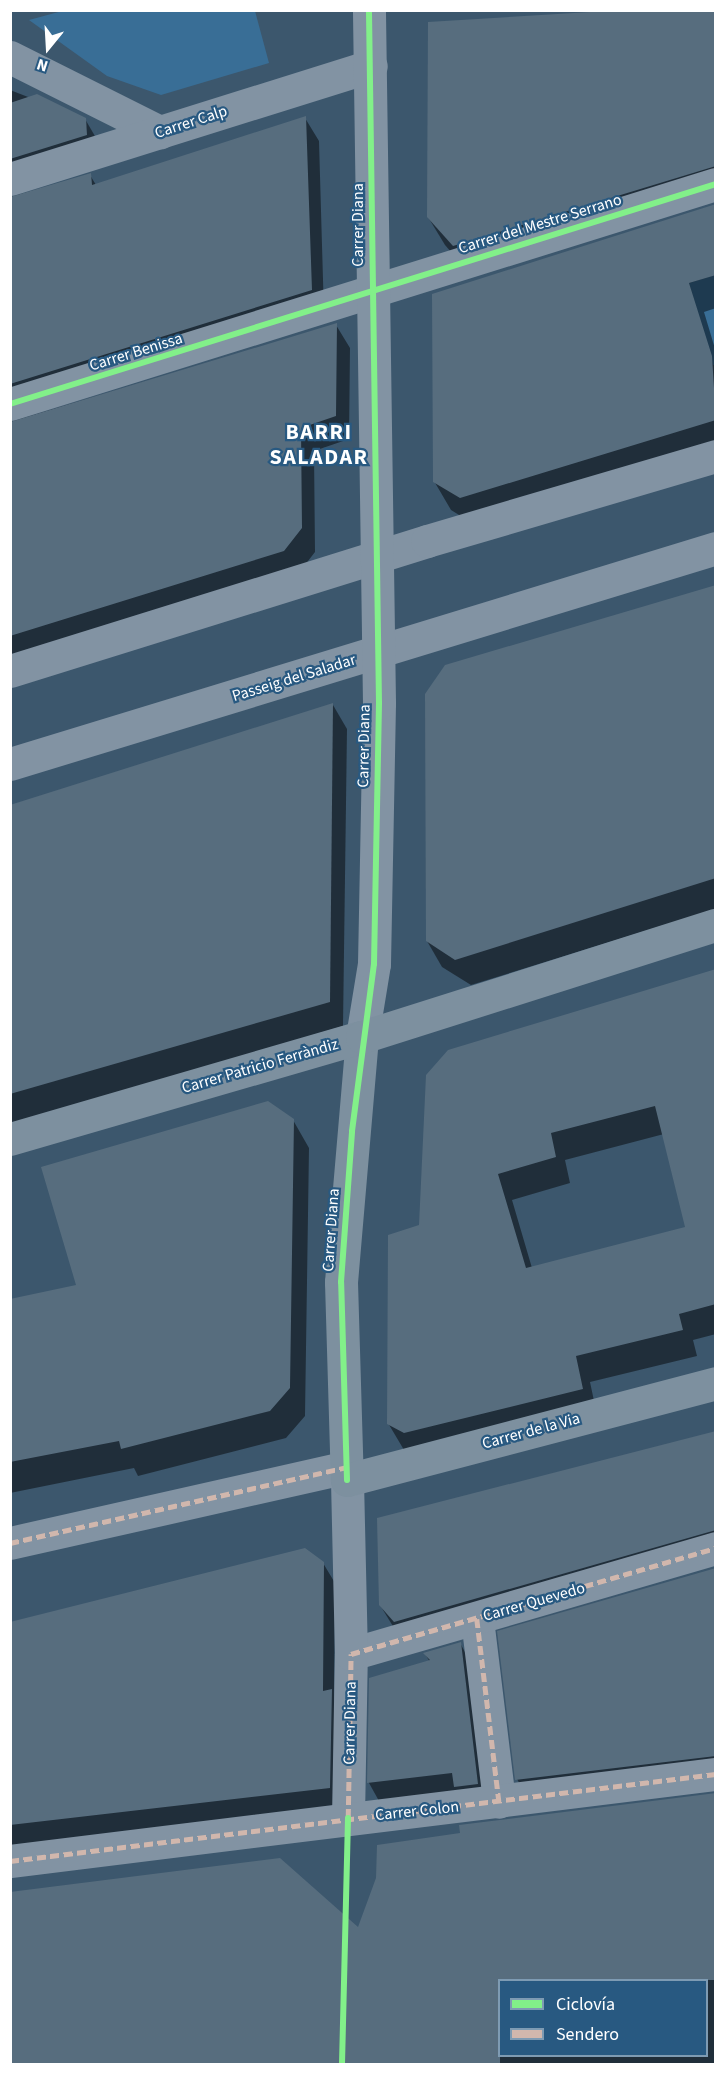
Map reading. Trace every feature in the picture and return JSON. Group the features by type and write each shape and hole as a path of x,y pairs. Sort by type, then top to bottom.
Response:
{"main road":[{"name":"Carrer Patricio Ferràndiz","path":"10,1139 362,1037 716,925"},
{"name":"Carrer Diana","path":"346,1474 341,1282 362,1037"},
{"name":"Carrer de la Via","path":"346,1474 716,1383"}],"street":[{"name":"Carrer Diana","path":"362,1037 374,964 376,654 369,10"},
{"path":"10,57 160,132"},
{"name":"Carrer Calp","path":"10,179 371,66"},
{"name":"Carrer del Mestre Serrano","path":"372,291 716,184"},
{"name":"Carrer Benissa","path":"10,404 372,291"},
{"path":"10,671 375,557 716,456"},
{"name":"Passeig del Saladar","path":"10,764 376,654 716,548"},
{"name":"Carrer Diana","path":"346,1474 351,1654 348,1818"},
{"name":"Carrer de la Via","path":"10,1543 346,1474"},
{"name":"Carrer Quevedo","path":"351,1654 716,1548"},
{"path":"477,1619 499,1802"},
{"name":"Carrer Colon","path":"10,1861 716,1774"}],"shaded area":[{"path":"66,10 255,11 269,63 161,95 107,76 29,20"},
{"path":"715,275 716,365 713,365 689,283"}],"building":[{"path":"623,10 716,10 716,166 453,246 427,217 428,22"},
{"path":"37,94 86,118 87,135 10,159 10,103"},
{"path":"306,116 312,290 10,384 10,197 91,173 92,185"},
{"path":"716,204 716,275 689,283 712,356 716,420 460,498 433,482 432,294"},
{"path":"337,323 336,416 301,428 302,528 284,551 10,636 10,422"},
{"path":"716,585 716,878 455,960 426,941 425,694 445,665"},
{"path":"333,703 330,1002 10,1094 10,805"},
{"path":"716,969 716,1304 679,1314 683,1330 576,1356 583,1389 404,1433 387,1424 388,1235 419,1225 426,1075 448,1050","holes":["655,1106 685,1227 526,1268 498,1174 556,1157 551,1133"]},
{"path":"268,1101 294,1119 290,1388 270,1411 121,1449 119,1441 10,1462 10,1299 76,1285 41,1167"},
{"path":"716,1431 716,1530 394,1622 379,1605 377,1518"},
{"path":"305,1548 324,1562 323,1691 332,1689 330,1788 10,1825 10,1622"},
{"path":"716,1568 716,1756 515,1780 497,1631"},
{"path":"461,1642 478,1784 454,1787 452,1773 367,1783 369,1678 430,1660 423,1653"},
{"path":"716,1793 716,1980 498,1979 498,2057 500,2057 500,2064 10,2064 10,1892 280,1858 358,1927 376,1878 377,1845 460,1833 459,1825"}],"marked path":[{"path":"10,1543 346,1467"},
{"path":"348,1818 351,1654 716,1548"},
{"path":"477,1619 499,1802"},
{"path":"10,1861 716,1774"}],"cycle path":[{"path":"347,1480 341,1282 352,1131 374,964 379,703 369,10"},
{"path":"10,404 716,184"},
{"path":"342,2064 348,1818"}],"district":[{"name":"BARRI SALADAR","path":"319,444"}]}
